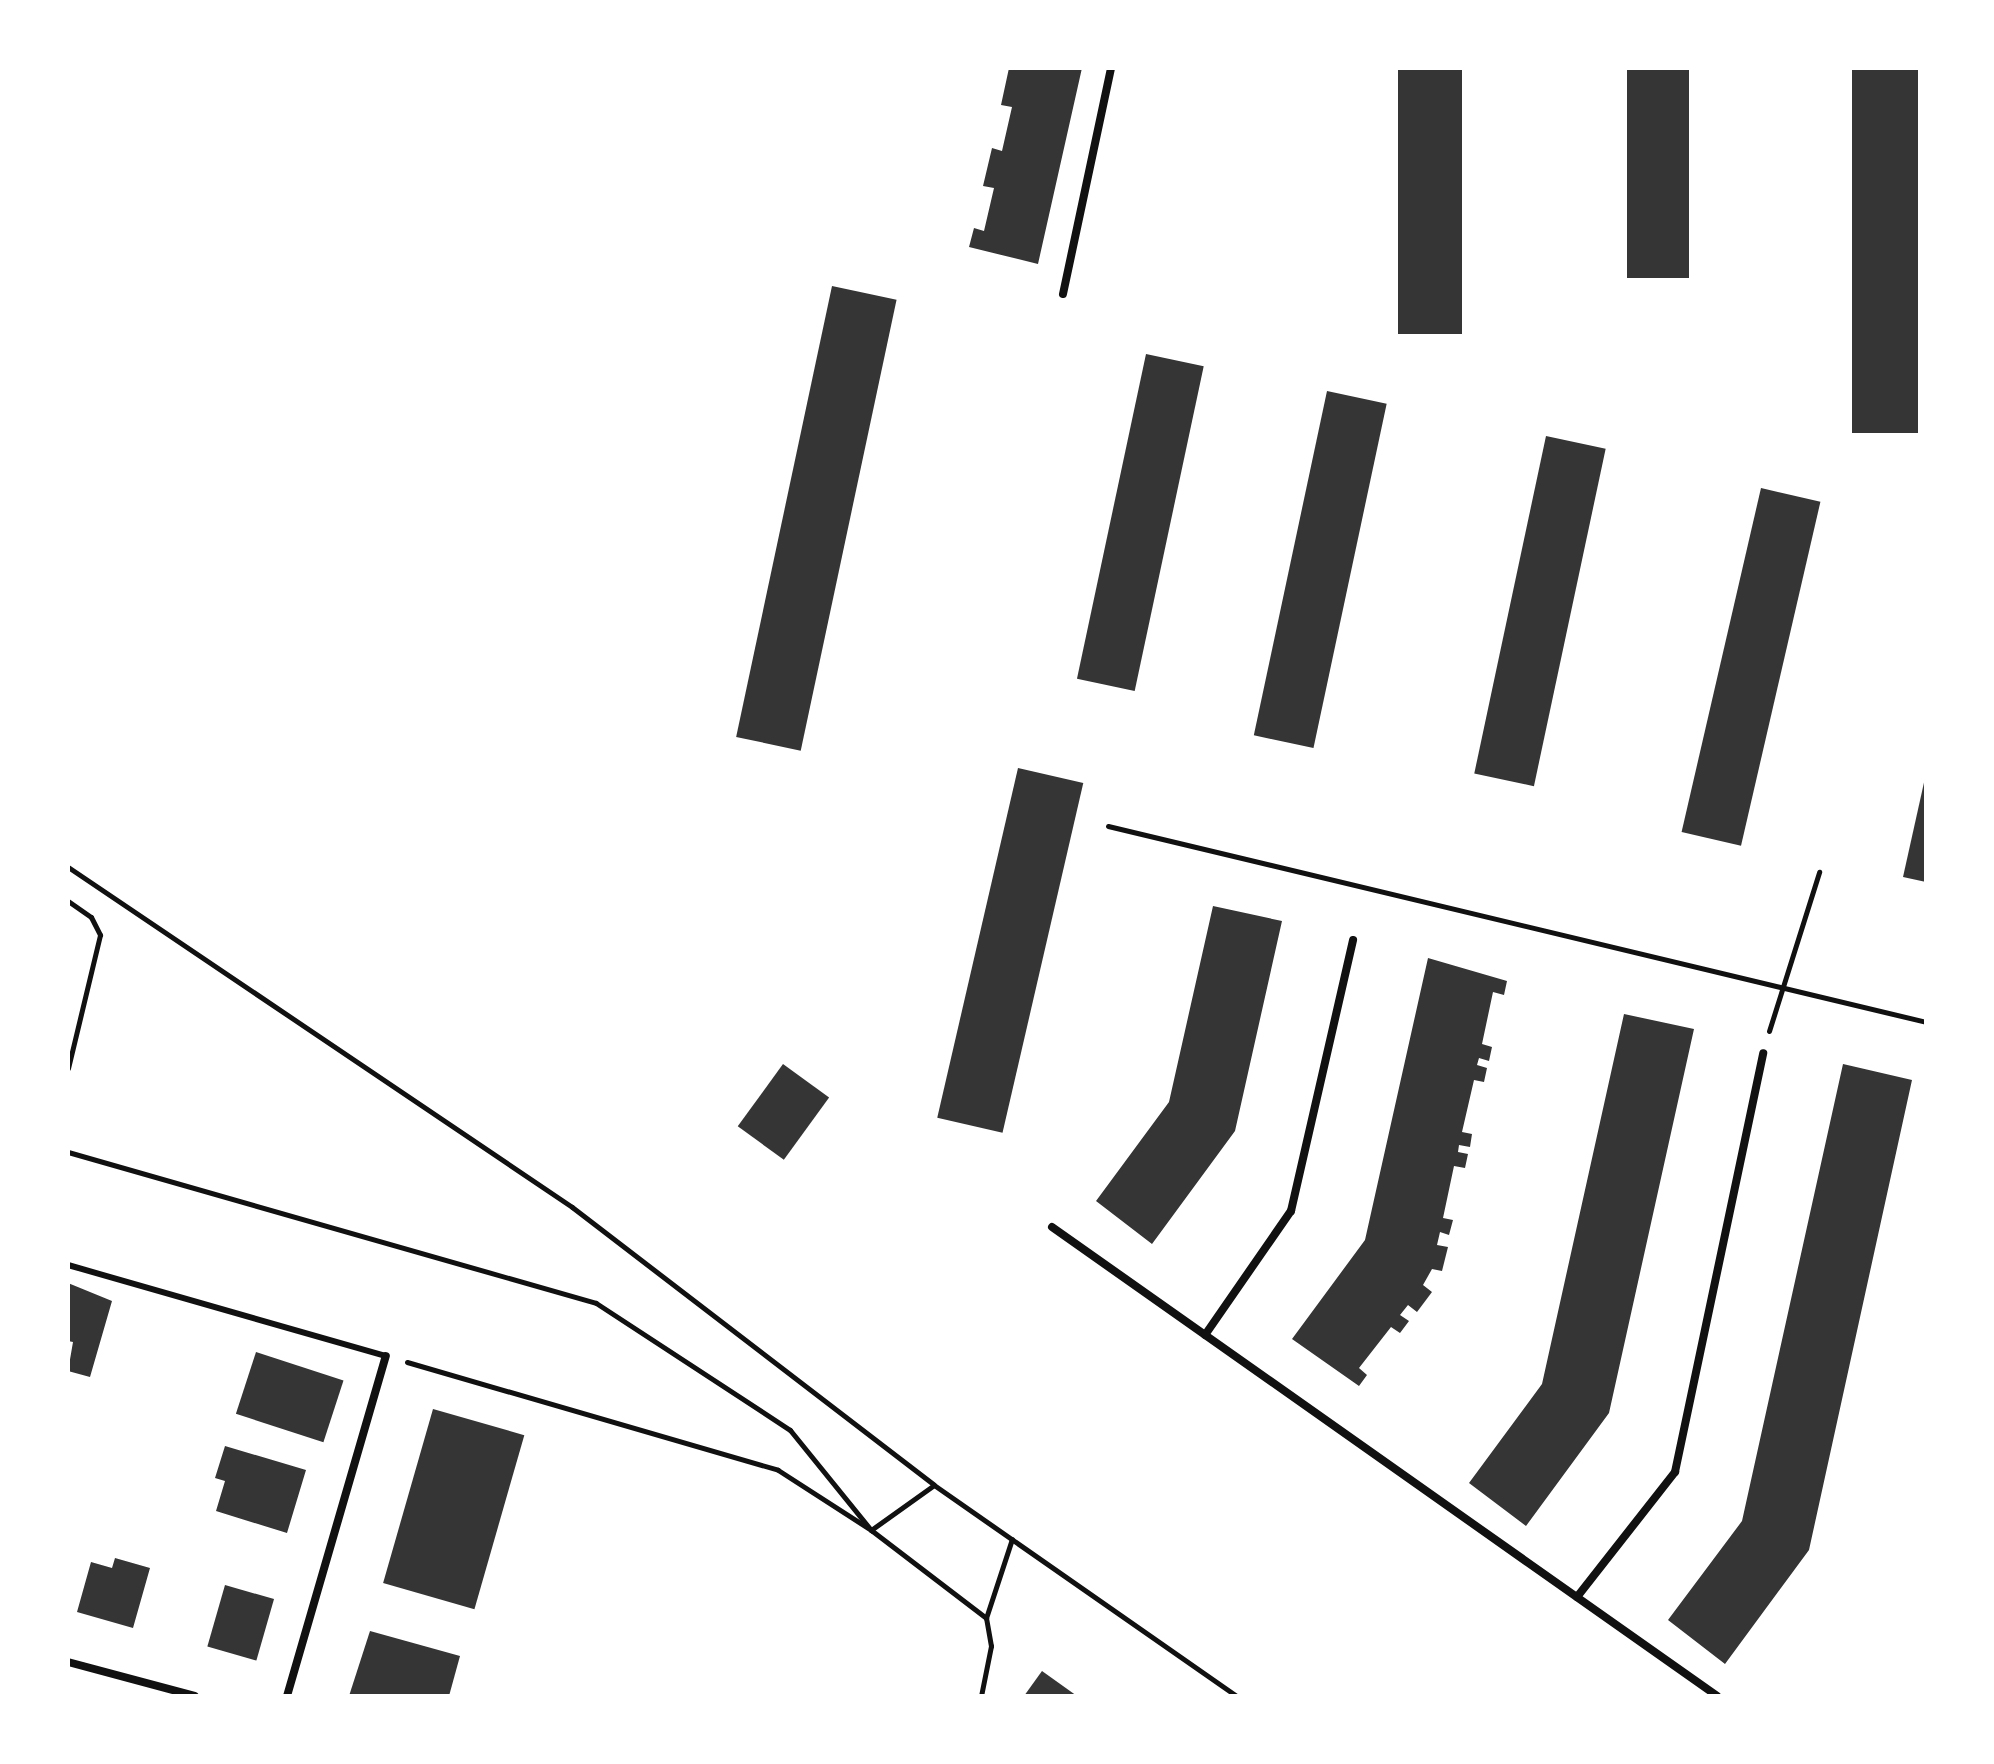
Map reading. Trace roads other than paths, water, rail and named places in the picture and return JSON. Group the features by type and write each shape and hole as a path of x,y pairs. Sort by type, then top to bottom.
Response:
{"street":[{"path":"1063,294 1111,68"},
{"path":"1205,1335 1291,1211 1353,940"},
{"path":"1577,1597 1675,1472 1763,1053"},
{"path":"1052,1227 1717,1696"},
{"path":"287,1696 386,1356"},
{"path":"68,1662 195,1696"}],"lane":[{"path":"68,1265 386,1356"}]}
